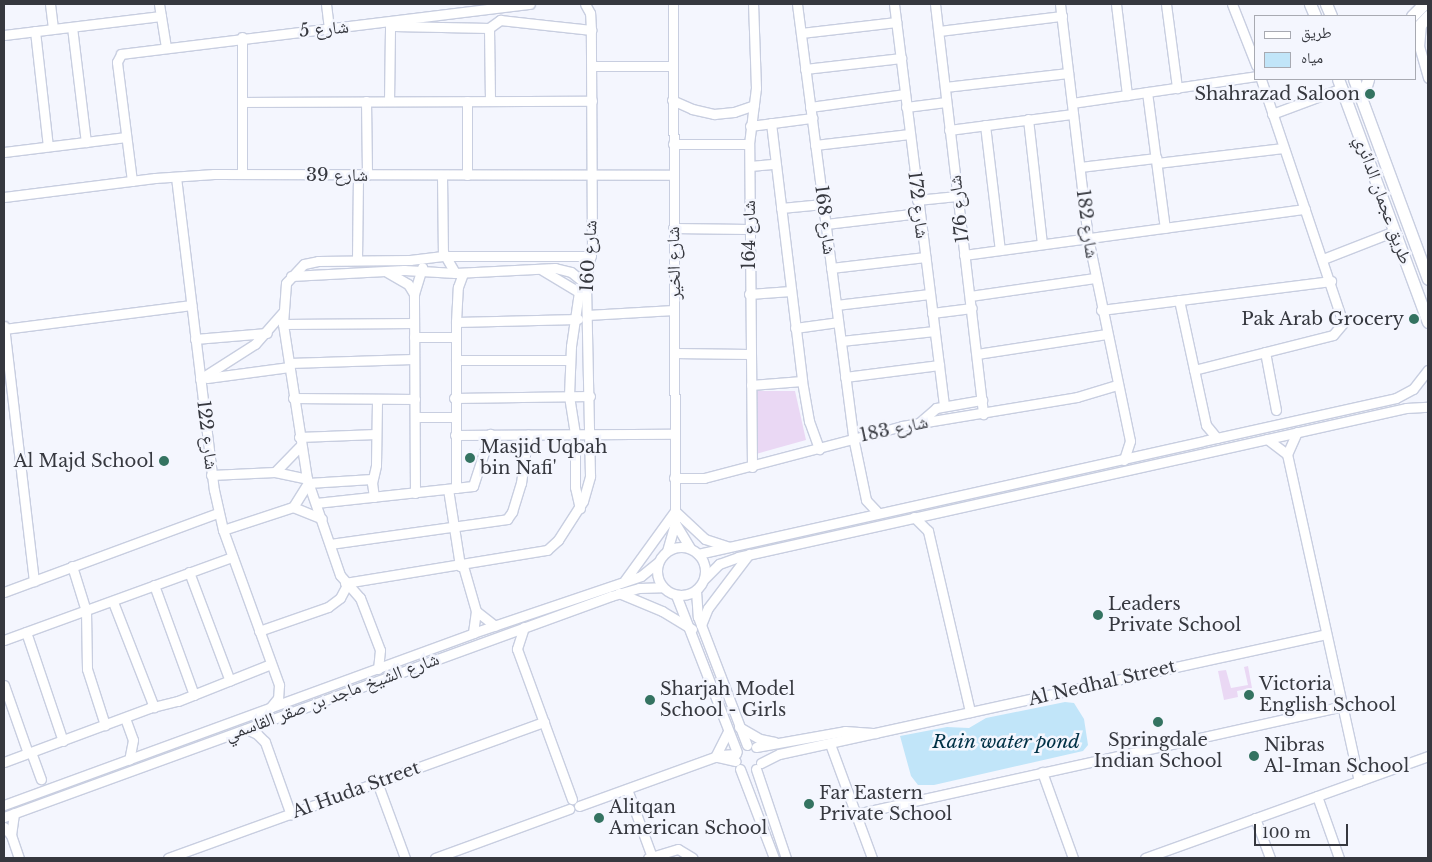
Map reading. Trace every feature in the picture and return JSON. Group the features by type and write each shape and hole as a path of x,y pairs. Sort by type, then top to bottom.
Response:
{"main road":[{"path":"1419,21 1424,4"},
{"name":"طريق عجمان الدائري","path":"1354,80 1428,279"},
{"path":"1362,99 1368,80"},
{"name":"طريق عجمان الدائري","path":"1340,84 1428,322"}],"street":[{"path":"50,4 53,29"},
{"path":"159,4 166,47"},
{"path":"326,4 329,27"},
{"name":"شارع 5","path":"126,136 119,56 166,47 242,37 362,25 499,6 530,4"},
{"name":"شارع 160","path":"346,584 462,566 547,550 558,540 580,508 590,476 590,396 586,284 591,256 592,66 590,13 585,4"},
{"name":"شارع الخير","path":"667,550 675,523 672,175 673,4"},
{"name":"شارع 164","path":"752,467 748,229 750,126 756,88 753,4"},
{"name":"شارع 168","path":"797,4 838,322 854,437 866,500"},
{"name":"شارع 172","path":"894,4 944,406"},
{"name":"شارع 176","path":"936,4 983,414"},
{"name":"شارع 182","path":"1060,4 1088,238 1095,278 1130,441 1142,455"},
{"path":"1116,4 1127,95"},
{"path":"1166,4 1176,88"},
{"path":"1232,4 1254,60"},
{"path":"499,6 500,20"},
{"path":"4,35 161,16"},
{"path":"939,31 1062,16"},
{"path":"362,25 489,28 500,20 591,30"},
{"path":"1419,21 1418,46 1428,78"},
{"path":"801,33 896,22"},
{"path":"389,101 390,26"},
{"path":"72,27 86,142"},
{"path":"489,28 490,101"},
{"path":"35,31 48,146"},
{"path":"242,37 242,174"},
{"path":"1417,57 1424,64"},
{"path":"806,69 901,58"},
{"path":"592,66 672,66"},
{"path":"945,87 1068,73"},
{"path":"1072,103 1254,76"},
{"path":"1194,370 1332,335 1343,324 1331,281 1283,148 1261,80"},
{"path":"1272,114 1340,84"},
{"path":"1147,92 1165,228"},
{"path":"810,106 905,94"},
{"path":"672,100 692,109 714,114 734,112 754,105"},
{"path":"357,259 366,101"},
{"path":"467,101 467,175"},
{"path":"242,102 592,101"},
{"path":"906,107 946,102"},
{"path":"949,130 1073,114"},
{"path":"750,126 812,118"},
{"path":"1028,119 1042,243"},
{"path":"771,123 802,381 809,422 819,449"},
{"path":"985,125 1000,250"},
{"path":"815,145 909,134"},
{"path":"4,152 126,136 132,181"},
{"path":"673,144 749,144"},
{"path":"1080,167 1283,148"},
{"path":"750,166 775,164"},
{"name":"شارع 39","path":"4,197 132,181 242,174 672,175"},
{"path":"442,175 444,256 459,273 456,322 452,528 476,610 473,633"},
{"name":"شارع 122","path":"176,177 211,475 218,513 278,685"},
{"path":"917,200 957,196"},
{"path":"782,208 823,204"},
{"path":"964,255 1305,209"},
{"path":"826,224 919,213"},
{"path":"673,228 748,229"},
{"path":"1323,259 1395,231"},
{"path":"378,669 380,650 360,598 346,584 308,481 293,398 283,324 284,288 291,276 311,262 357,259 426,259 444,256 591,256"},
{"path":"555,268 556,256"},
{"path":"831,268 925,257"},
{"path":"415,493 414,294 420,271 426,259"},
{"path":"540,268 587,299"},
{"path":"291,276 420,271 459,273 555,268 571,272 586,284"},
{"path":"387,272 408,284 414,294"},
{"path":"970,296 1095,278"},
{"path":"1101,310 1331,281"},
{"path":"749,294 791,291"},
{"path":"579,292 570,360 569,396 574,434 575,487 580,508"},
{"path":"836,305 929,294"},
{"path":"1179,300 1206,425 1217,438"},
{"path":"34,581 7,384 4,328 191,305"},
{"path":"932,313 972,308"},
{"path":"456,322 575,320 587,315 674,310"},
{"path":"200,379 235,359 267,333 283,312"},
{"path":"795,328 838,322"},
{"path":"283,324 414,324"},
{"path":"841,341 934,331"},
{"path":"195,339 267,333"},
{"path":"977,354 1106,334"},
{"path":"414,337 456,337"},
{"path":"1265,352 1276,410"},
{"path":"674,354 749,354"},
{"path":"200,379 289,365 413,359"},
{"path":"456,360 570,360"},
{"path":"846,377 939,365"},
{"path":"698,554 734,548 878,513 1124,460 1396,398 1425,381 1428,370"},
{"path":"751,386 802,381"},
{"name":"شارع 183","path":"674,478 696,479 752,467 819,449 854,437 919,423 983,414 1083,396 1117,385"},
{"path":"454,398 590,396"},
{"path":"293,398 415,399"},
{"path":"374,497 372,479 377,399"},
{"path":"919,423 931,411 944,406 982,400"},
{"path":"786,858 758,766 761,756 751,746 739,727 701,625 696,591 704,578 725,561 749,554 1406,408 1428,407"},
{"path":"416,417 454,417"},
{"path":"1199,442 1206,425"},
{"path":"1297,432 1287,454 1359,781"},
{"path":"275,472 300,441 376,434"},
{"path":"455,434 675,434"},
{"path":"316,503 473,486 477,480 490,434"},
{"path":"330,544 503,520 511,515 521,483 528,434"},
{"path":"1267,439 1287,454"},
{"path":"1124,460 1130,441"},
{"path":"211,475 275,472 308,481 372,479"},
{"path":"293,507 308,481"},
{"path":"860,518 866,500 878,513"},
{"path":"223,530 293,507 322,519"},
{"path":"625,580 675,511 705,539 734,548"},
{"path":"928,531 938,512"},
{"path":"4,592 218,513"},
{"path":"914,517 928,531 970,712"},
{"path":"675,523 690,548 698,554 704,563 704,578"},
{"path":"690,548 678,547 667,550 658,563 657,576 662,587 676,595 692,629 774,858"},
{"path":"701,625 708,608 749,554"},
{"path":"4,640 113,602 232,557"},
{"name":"شارع الشيخ ماجد بن صقر القاسمي","path":"4,805 473,633 647,573 658,563"},
{"path":"72,566 86,611 87,670 105,725"},
{"path":"189,572 230,681"},
{"path":"259,631 328,607 340,598 346,584"},
{"path":"154,585 194,695"},
{"name":"شارع الشيخ ماجد بن صقر القاسمي","path":"4,817 618,593 662,587"},
{"path":"676,595 696,591"},
{"path":"618,593 662,612 692,629"},
{"path":"113,602 154,706"},
{"path":"476,610 495,626"},
{"path":"517,649 524,627"},
{"path":"26,632 62,741"},
{"name":"Al Nedhal Street","path":"758,766 779,754 1326,634"},
{"path":"499,636 517,649 573,805"},
{"path":"380,650 395,663"},
{"path":"4,762 154,706 194,695 271,664"},
{"path":"4,685 41,779"},
{"path":"278,685 296,699"},
{"path":"270,708 278,698 278,685"},
{"path":"856,814 1342,706"},
{"path":"125,718 133,740 130,760"},
{"path":"265,742 272,720"},
{"name":"Al Huda Street","path":"168,858 544,722"},
{"path":"193,748 199,741 226,731 225,725"},
{"path":"739,727 760,739 782,742"},
{"path":"246,729 257,734 265,742 291,815"},
{"path":"715,757 728,731"},
{"name":"Al Nedhal Street","path":"751,746 845,731 878,733"},
{"path":"133,740 150,752"},
{"path":"830,744 872,858"},
{"path":"737,759 751,746"},
{"path":"1145,858 1428,756"},
{"path":"435,858 573,805 627,789 715,757 737,759 750,771 758,766"},
{"path":"1042,772 1074,858"},
{"path":"377,782 405,858"},
{"path":"627,789 650,858 681,849 691,858"},
{"path":"1317,796 1339,858"},
{"path":"11,835 14,813"},
{"path":"1255,818 1270,858"},
{"path":"4,827 11,835 19,858"}],"shaded area":[{"path":"756,391 795,391 806,440 756,454"},
{"path":"1248,666 1252,688 1237,691 1238,697 1224,700 1218,671 1226,670 1231,688 1248,685 1244,667"}],"water":[{"name":"Rain water pond","path":"1065,702 1074,703 1084,719 1088,745 1083,751 934,785 918,785 911,776 900,736 947,727 969,728 986,718"}],"place":[{"name":"Shahrazad Saloon","path":"1370,94"},
{"name":"Pak Arab Grocery","path":"1414,319"},
{"name":"Masjid Uqbah bin Nafi'","path":"470,458"},
{"name":"Al Majd School","path":"164,461"},
{"name":"Leaders Private School","path":"1098,615"},
{"name":"Victoria English School","path":"1249,695"},
{"name":"Sharjah Model School - Girls","path":"650,700"},
{"name":"Springdale Indian School","path":"1158,722"},
{"name":"Nibras Al-Iman School","path":"1254,756"},
{"name":"Far Eastern Private School","path":"809,804"},
{"name":"Alitqan American School","path":"599,818"}]}
